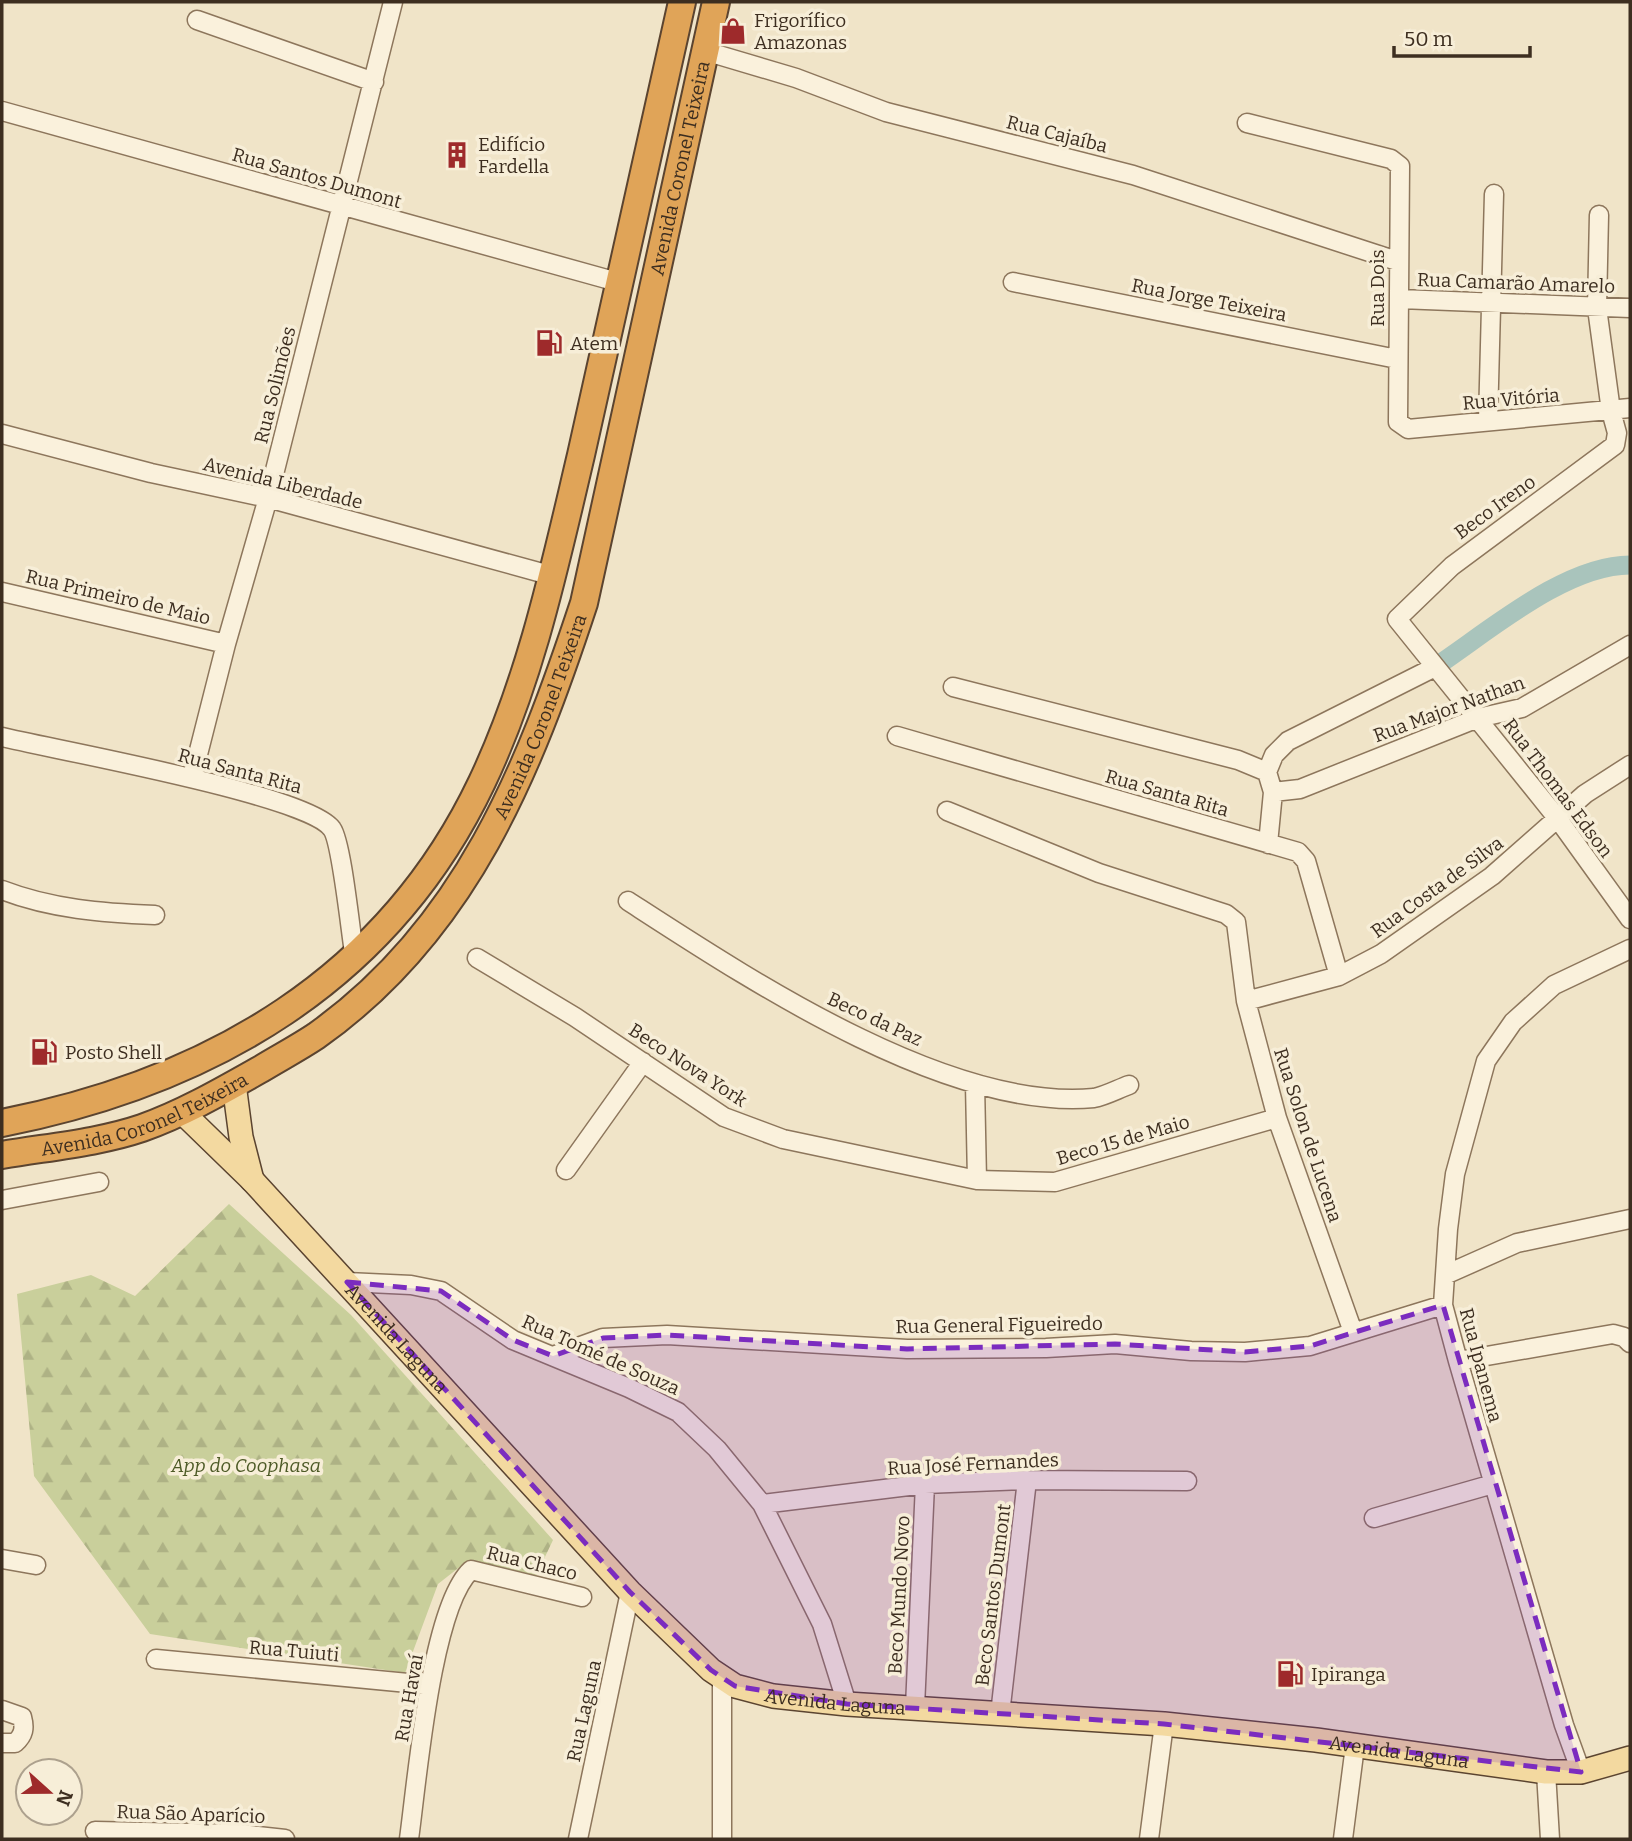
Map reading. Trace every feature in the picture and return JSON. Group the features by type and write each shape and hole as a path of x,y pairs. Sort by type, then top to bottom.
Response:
{"highway":[{"name":"Avenida Coronel Teixeira","path":"2,1123 117,1095 184,1067 253,1033 355,959 392,919 454,835 483,780 532,652 553,576 621,283 681,2"},
{"name":"Avenida Coronel Teixeira","path":"2,1156 140,1129 182,1112 316,1036 379,983 436,920 485,848 526,764 552,700 584,603 716,2"}],"main road":[{"name":"Avenida Laguna","path":"234,1084 241,1137 252,1180"},
{"name":"Avenida Laguna","path":"182,1112 252,1180 631,1592 722,1678 764,1694 847,1704 1164,1724 1546,1772 1581,1772 1630,1758"}],"street":[{"name":"Rua Solimões","path":"192,778 226,644 268,498 393,2"},
{"path":"197,20 374,82"},
{"name":"Rua Cajaíba","path":"705,51 796,78 886,112 1133,175 1397,261"},
{"name":"Rua Santos Dumont","path":"2,111 621,283"},
{"name":"Rua Dois","path":"1247,123 1391,159 1400,166 1397,261 1400,299 1398,422"},
{"path":"1489,421 1494,194"},
{"path":"1599,215 1597,308 1611,411"},
{"name":"Rua Jorge Teixeira","path":"1013,282 1397,359"},
{"name":"Rua Camarão Amarelo","path":"1400,299 1630,309"},
{"name":"Rua Vitória","path":"1398,422 1408,429 1630,408"},
{"name":"Beco Ireno","path":"1397,619 1452,565 1499,528 1611,450 1618,439 1611,411"},
{"name":"Avenida Liberdade","path":"2,434 151,473 268,498 553,576"},
{"name":"Rua Primeiro de Maio","path":"2,592 226,644"},
{"name":"Rua Thomas Edson","path":"1397,619 1558,819 1630,919"},
{"name":"Rua Major Nathan","path":"1273,792 1300,789 1478,718 1522,708 1630,645"},
{"path":"1268,844 1273,792 1267,772 1274,755 1288,741 1435,667"},
{"path":"953,687 1238,760 1267,772"},
{"name":"Rua Santa Rita","path":"897,736 1298,852 1306,861 1339,976"},
{"name":"Rua Santa Rita","path":"2,737 192,778 316,814 333,830 355,959"},
{"name":"Rua Costa de Silva","path":"1246,1001 1339,976 1381,954 1492,876 1585,793 1630,765"},
{"name":"Rua Solon de Lucena","path":"947,811 1099,873 1232,918 1238,932 1246,1001 1277,1118 1353,1332"},
{"path":"2,890 28,900 102,913 155,915"},
{"name":"Beco da Paz","path":"628,901 811,1013 882,1048 975,1084 1051,1098 1097,1098 1129,1085"},
{"name":"Rua Ipanema","path":"1581,1772 1493,1483 1443,1305 1455,1174 1486,1061 1513,1022 1554,985 1630,949"},
{"name":"Beco Nova York","path":"477,958 643,1062 724,1117 759,1132 977,1180"},
{"path":"566,1170 643,1062"},
{"path":"975,1084 977,1180"},
{"name":"Beco 15 de Maio","path":"977,1180 1055,1182 1277,1118"},
{"path":"2,1200 99,1182"},
{"path":"1445,1275 1517,1243 1630,1219"},
{"name":"Rua Tomé de Souza","path":"346,1282 411,1285 441,1292 513,1340 678,1412 717,1449 762,1504 822,1624 847,1704"},
{"name":"Rua General Figueiredo","path":"553,1356 603,1338 667,1335 907,1349 1046,1348 1115,1344 1192,1351 1245,1352 1310,1346 1443,1305"},
{"path":"1458,1361 1613,1334 1624,1336 1630,1343"},
{"name":"Rua José Fernandes","path":"762,1504 925,1484 1027,1480 1187,1481"},
{"name":"Beco Santos Dumont","path":"1000,1714 1027,1480"},
{"path":"1374,1518 1493,1483"},
{"name":"Beco Mundo Novo","path":"915,1707 925,1484"},
{"path":"2,1559 36,1566"},
{"name":"Rua Chaco","path":"471,1570 582,1597"},
{"name":"Rua Havaí","path":"409,1839 429,1685 452,1605 464,1577 471,1570"},
{"name":"Rua Laguna","path":"578,1839 631,1592"},
{"name":"Rua Tuiuti","path":"156,1659 429,1685"},
{"path":"722,1678 722,1839"},
{"path":"2,1710 22,1717 24,1726 22,1737 15,1743 2,1743"},
{"path":"1149,1839 1164,1724"},
{"path":"1343,1839 1355,1746"},
{"path":"1546,1772 1550,1839"},
{"name":"Rua São Aparício","path":"95,1831 241,1834 285,1839"}],"highlighted area":[{"path":"347,1282 441,1291 513,1340 553,1356 603,1338 667,1335 907,1349 1115,1344 1245,1352 1310,1346 1443,1305 1581,1772 1164,1724 847,1704 735,1686 711,1670 630,1592"}],"green space":[{"name":"App do Coophasa","path":"229,1204 351,1315 553,1540 535,1578 466,1562 438,1584 405,1673 150,1634 34,1476 17,1294 91,1275 135,1296"}],"waterway":[{"path":"1435,667 1503,619 1554,588 1605,568 1630,565"}],"place":[{"name":"Frigorífico Amazonas","path":"733,31"},
{"name":"Edifício Fardella","path":"457,155"},
{"name":"Atem","path":"549,343"},
{"name":"Posto Shell","path":"44,1052"},
{"name":"Ipiranga","path":"1290,1674"}]}
